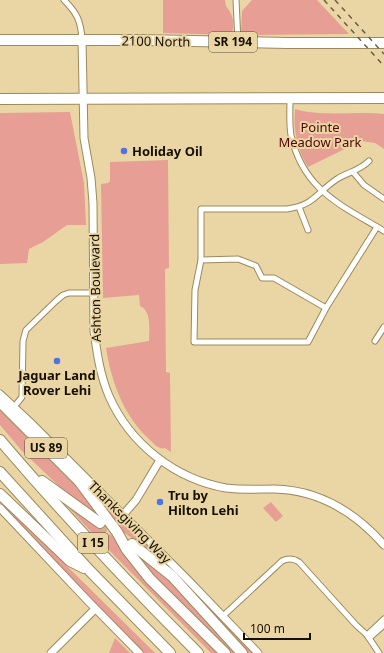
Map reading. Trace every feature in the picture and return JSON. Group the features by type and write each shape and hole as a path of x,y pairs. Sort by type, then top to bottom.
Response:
{"highway":[{"name":"2100 North","path":"0,40 384,43"},
{"path":"0,99 384,98"},
{"name":"US 89","path":"0,402 79,481 91,496 127,550 150,579 225,653"},
{"name":"I 15","path":"0,440 23,467 164,619 198,653"},
{"path":"23,467 100,523"},
{"name":"I 15","path":"0,472 90,571 170,653"},
{"path":"0,494 70,561 90,571"},
{"path":"132,544 172,576 242,653"}],"street":[{"path":"64,0 75,12 79,21 82,40"},
{"path":"236,0 238,42"},
{"name":"Ashton Boulevard","path":"82,40 84,138 93,194 94,331 102,375 116,411 134,436 160,460 183,474 215,485 236,489 289,490 302,492 321,498 340,506 352,514 384,545"},
{"path":"290,98 291,134 296,151 308,176 322,192 330,198 384,231"},
{"path":"369,161 364,166 337,179 313,199 299,207 287,209 201,209 201,260 195,290 194,342 308,342 326,308 378,227"},
{"path":"353,172 364,185 384,198"},
{"path":"299,207 308,230"},
{"path":"201,260 238,259 256,266 262,278 274,278 326,308"},
{"path":"14,407 22,397 23,341 26,330 63,295 69,293 94,293"},
{"path":"375,341 384,327"},
{"name":"Thanksgiving Way","path":"0,394 123,515 258,653"},
{"path":"123,515 143,489 160,460"},
{"path":"0,508 95,609 139,653"},
{"path":"223,616 282,561 291,558 299,562 368,637 379,653"},
{"path":"51,653 95,609"},
{"path":"368,637 384,619"},
{"path":"368,637 384,625"}],"green space":[{"path":"163,0 225,0 226,6 233,19 232,34 163,33"},
{"path":"252,0 317,0 349,34 243,35 241,33 242,11"},
{"name":"Pointe Meadow Park","path":"295,109 316,113 384,114 384,149 375,143 361,141 308,167 301,153 297,139"},
{"path":"70,112 84,183 86,225 67,225 43,242 29,249 27,263 0,264 0,113"},
{"path":"168,160 169,268 165,269 166,372 170,373 171,452 165,448 155,445 133,421 120,398 111,373 106,348 149,341 149,326 148,316 144,308 140,306 139,295 103,298 101,184 108,183 110,181 110,162"},
{"path":"0,409 77,483 103,519 87,509 59,486 22,451 0,425"},
{"path":"84,480 167,565 156,555 119,529"},
{"path":"0,500 155,653 144,653 80,590 0,503"},
{"path":"271,502 283,516 276,522 263,508"},
{"path":"67,506 118,540 222,653 211,653"},
{"path":"133,550 168,579 237,653 229,653 159,583"},
{"path":"177,575 254,653 248,653"},
{"path":"115,638 130,653 109,653"}],"tunnel":[{"path":"100,523 120,536"}],"railway":[{"path":"324,0 384,66"},
{"path":"335,0 384,54"}],"place":[{"name":"Holiday Oil","path":"124,151"},
{"name":"Jaguar Land Rover Lehi","path":"57,361"},
{"name":"Tru by Hilton Lehi","path":"160,502"}]}
